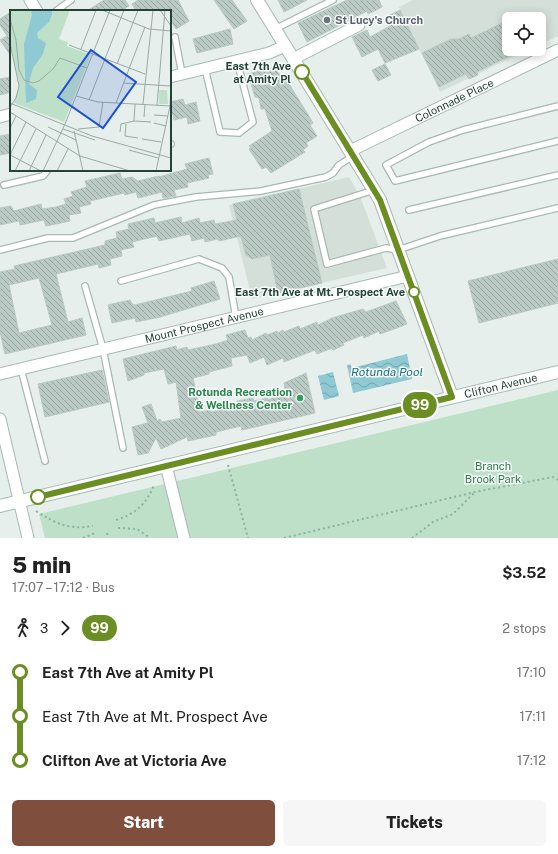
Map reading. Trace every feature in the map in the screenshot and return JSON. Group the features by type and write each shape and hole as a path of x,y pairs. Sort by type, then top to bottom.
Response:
{"main road":[{"path":"257,0 374,190 408,276 452,397"},
{"name":"Clifton Avenue","path":"0,506 558,372"}],"street":[{"path":"30,0 36,10"},
{"path":"294,60 359,25"},
{"path":"171,77 275,51 285,46"},
{"name":"Colonnade Place","path":"352,153 558,50"},
{"path":"0,117 10,114"},
{"name":"Mount Prospect Avenue","path":"0,374 408,276"},
{"path":"0,419 28,538"},
{"path":"166,465 184,538"}],"lane":[{"path":"57,10 71,0"},
{"path":"275,29 333,0"},
{"path":"175,37 182,74"},
{"path":"205,68 220,132 239,133 253,122 237,61"},
{"path":"558,106 463,130 429,142 386,165 395,181 558,141"},
{"path":"0,250 48,238 73,238 154,206 196,197 253,192 326,177 334,173 339,165 352,153"},
{"path":"4,185 43,176 47,171"},
{"path":"409,210 558,175"},
{"path":"374,190 314,209 327,264 386,248 398,250 440,236 558,208"},
{"path":"121,281 199,259 222,268 229,277 236,318"},
{"path":"85,286 103,349 123,448"},
{"path":"21,369 45,461"}],"path":[{"path":"228,465 248,538"},
{"path":"284,538 475,492 553,477 558,480"},
{"path":"116,520 131,515 141,507 150,495 154,485"},
{"path":"412,538 433,522 453,514 475,492"},
{"path":"36,511 56,523 67,527 80,528 93,526"},
{"path":"118,528 137,529 150,538"},
{"path":"83,538 95,533"},
{"path":"107,533 108,538"}],"shaded area":[{"path":"413,0 558,0 558,36 546,42 546,12 502,12 502,56 515,56 440,92 399,7"},
{"path":"349,177 360,196 387,268 252,299 229,205"}],"green space":[{"name":"Branch Brook Park","path":"558,390 558,538 45,538 39,514"}],"water":[{"name":"Rotunda Pool","path":"407,354 412,379 353,393 347,365 350,364 352,368"},
{"path":"333,372 339,396 324,400 318,376"}],"building":[{"path":"104,0 125,0 129,6 123,10 89,10"},
{"path":"138,0 178,0 189,21 176,29 171,21 171,10 135,10 132,4"},
{"path":"214,0 232,0 247,21 234,29"},
{"path":"278,0 307,0 284,12"},
{"name":"St Lucy's Church","path":"347,0 379,0 382,7 368,14 367,11 307,42 298,23"},
{"path":"400,10 419,49 385,63 378,49 362,57 352,37 367,30 370,37 390,26 386,17"},
{"path":"10,13 10,55 0,40 7,36 0,25 0,19"},
{"path":"502,23 502,56 510,56 477,72 478,75 469,79 466,74 439,87 422,53 451,39 459,39 469,34 471,38"},
{"path":"230,29 233,44 197,53 193,39"},
{"path":"385,64 391,75 378,81 372,70"},
{"path":"275,67 283,81 286,79 307,113 313,123 310,125 317,136 306,143 308,146 303,150 305,152 271,173 266,167 262,169 249,149 251,148 249,146 272,131 265,109 261,109 259,98 255,97 248,74"},
{"path":"10,77 10,92 0,95 0,79"},
{"path":"183,99 185,105 196,102 200,121 188,124 187,117 174,120 173,114 171,115 171,102"},
{"path":"10,134 10,153 0,155 0,136"},
{"path":"209,158 213,174 208,175 209,178 187,183 188,187 174,190 176,196 163,198 162,192 138,198 136,192 125,195 124,193 90,201 91,204 79,207 81,213 69,215 70,221 46,226 44,220 20,225 19,221 0,225 0,208 11,206 14,211 41,204 42,209 56,207 66,204 64,199 73,196 71,192 87,187 85,181 120,173 122,179 132,177 138,181 187,169 185,164"},
{"path":"299,189 322,283 278,293 270,255 252,259 246,255 241,236 219,241 218,239 205,242 204,238 192,241 190,234 159,241 157,236 132,242 134,247 121,250 122,256 110,259 111,265 99,268 98,264 56,274 68,322 82,318 86,335 5,354 0,332 0,272 15,269 14,266 105,245 105,241 117,238 116,232 129,229 128,224 154,218 155,223 181,217 182,223 199,218 200,223 214,220 215,224 237,220 233,204","holes":["39,278 52,325 19,333 9,285"]},
{"path":"558,259 558,303 479,323 468,281"},
{"path":"214,281 220,299 160,317 136,322 135,318 112,323 108,305 130,300 133,305 139,304 192,291 191,288"},
{"path":"396,301 407,324 397,328 380,334 379,331 364,338 363,335 343,343 344,345 333,350 332,348 317,354 315,350 284,362 283,358 267,365 264,357 250,363 247,355 231,358 232,366 193,378 200,412 211,410 211,412 238,406 237,401 253,398 254,401 267,398 268,400 286,393 284,383 306,373 315,413 242,430 241,426 216,432 216,435 188,441 187,437 161,449 156,438 148,453 138,455 132,427 148,423 142,407 151,404 157,421 160,419 162,422 181,418 176,382 168,384 164,369 144,373 144,375 128,381 123,359 176,346 177,350 187,347 188,350 216,344 228,340 226,335 245,330 248,338 251,337 252,340 266,333 267,335 277,331 278,333 283,330 284,332 299,326 300,329 317,322 318,325 332,318 363,309 366,312"},
{"path":"102,370 109,402 45,417 38,384"}],"bus line":[{"name":"99","path":"38,497 452,397 380,200 302,72"}],"place":[{"name":"St Lucy's Church","path":"327,20"},
{"name":"East 7th Ave at Amity Pl","path":"302,72"},
{"name":"East 7th Ave at Mt. Prospect Ave","path":"414,292"},
{"name":"Rotunda Recreation & Wellness Center","path":"300,398"}]}
